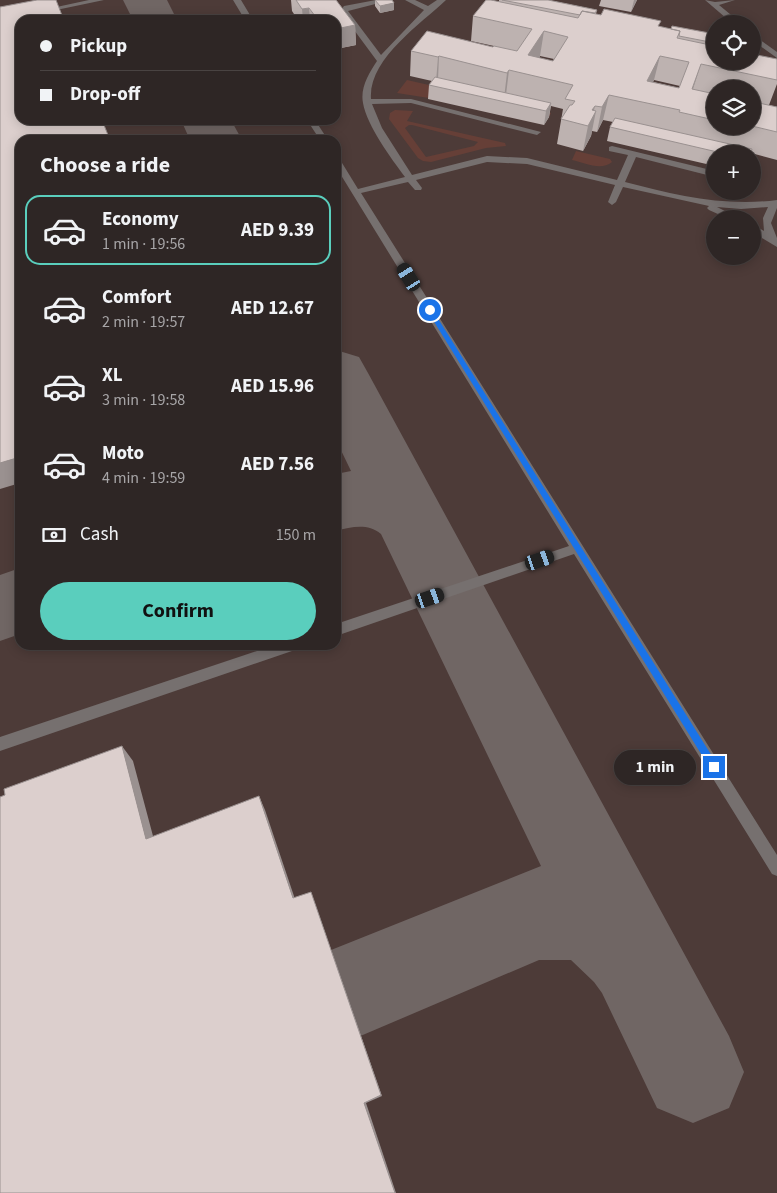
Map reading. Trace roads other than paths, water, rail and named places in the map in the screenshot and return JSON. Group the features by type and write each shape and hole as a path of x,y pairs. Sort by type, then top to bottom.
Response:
{"lane":[{"path":"36,12 100,0"},
{"path":"237,0 246,15"},
{"path":"381,60 344,11 347,8 387,0"},
{"path":"409,0 428,9"},
{"path":"418,188 410,179 375,125 366,102 370,80 381,60 428,9 442,0"},
{"path":"712,2 731,0"},
{"path":"712,2 727,15"},
{"path":"761,43 777,56"},
{"path":"761,50 777,46"},
{"path":"366,102 411,101 537,132"},
{"path":"612,149 706,172"},
{"path":"612,202 633,154"},
{"path":"356,192 487,159 503,158 527,161 700,203 740,207 777,203"},
{"path":"341,168 777,869"},
{"path":"700,203 716,210"},
{"path":"775,242 769,233 766,219 768,213 777,203"},
{"path":"761,233 775,242"},
{"path":"341,628 577,548"},
{"path":"0,744 277,650"}]}
